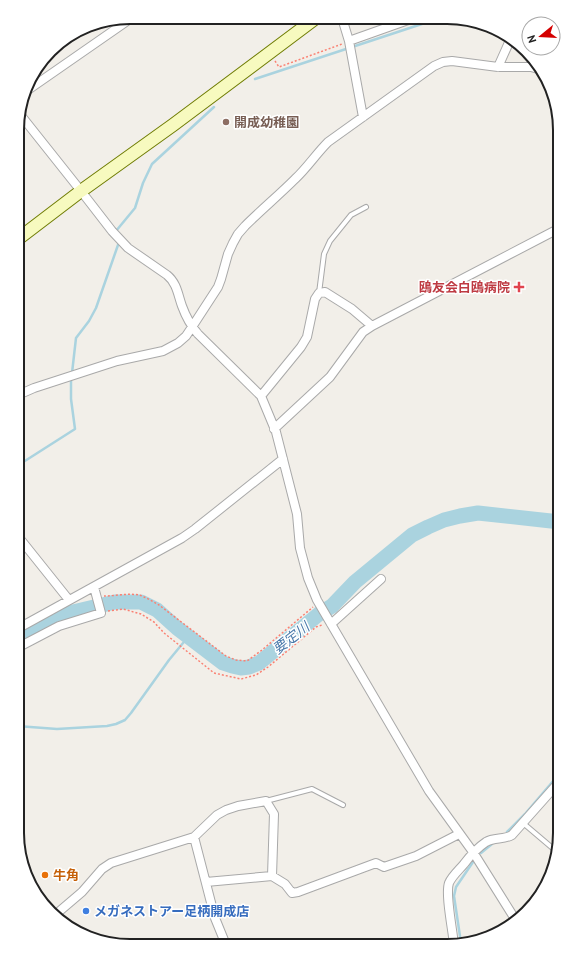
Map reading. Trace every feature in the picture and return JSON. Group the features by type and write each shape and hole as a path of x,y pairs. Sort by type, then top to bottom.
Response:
{"street":[{"path":"24,234 81,191 174,125 308,24"},
{"path":"344,24 349,41 363,117"},
{"path":"349,41 396,24"},
{"path":"34,86 122,25"},
{"path":"498,68 509,44"},
{"path":"24,392 117,361 163,351 178,343 192,328 218,287 231,248 235,239 242,230 299,176 317,152 328,142 434,66 443,62 452,61 498,68 533,68"},
{"path":"25,120 107,226 125,245 172,280 192,328 261,396 274,429 283,459 297,514 300,548 308,578 317,600 429,791 473,852 513,916"},
{"path":"274,429 330,377 363,332 553,232"},
{"path":"261,396 307,337 315,299 319,293 325,292 352,309 372,326"},
{"path":"24,625 182,538 283,459"},
{"path":"24,544 69,600"},
{"path":"329,621 382,579"},
{"path":"24,644 58,626 101,612 94,587"},
{"path":"453,939 447,894 449,884 454,876 473,852 488,841 511,836 553,789"},
{"path":"59,912 82,892 102,869 111,863 194,837 217,815 226,810 238,806 266,801 274,814 272,876"},
{"path":"206,882 272,876 285,884 292,893 298,892 376,863 384,867 416,856 459,834"},
{"path":"194,837 215,918 224,939"}],"lane":[{"path":"319,293 324,254 330,241 351,215 366,207"},
{"path":"266,801 312,789 343,805"},
{"path":"524,823 552,847"}],"path":[{"path":"273,58 279,67 349,41"},
{"path":"97,598 139,595 159,605 226,656 236,660 247,660 262,650 313,607 317,600"},
{"path":"101,612 123,609 141,614 154,622 164,633 214,673 241,679 256,675 268,668 316,627 329,621"}],"waterway":[{"path":"255,79 422,24"},
{"path":"116,231 135,208 143,183 152,164 214,107"},
{"path":"72,373 76,338 89,321 96,308 118,245"},
{"path":"24,462 75,429 71,399 71,380"},
{"name":"要定川","path":"24,636 73,612 115,602 141,602 157,610 177,628 223,663 241,668 249,667 259,663 319,614 332,606 355,582 412,535 428,527 444,520 478,513 553,521"},
{"path":"24,727 57,729 107,726 125,720 169,660 188,637"},
{"path":"507,832 525,814 553,781"},
{"path":"481,853 492,844"},
{"path":"460,938 454,896 456,887 473,862"}],"place":[{"name":"開成幼稚園","path":"226,122"},
{"name":"鴎友会白鴎病院","path":"519,287"},
{"name":"牛角","path":"45,875"},
{"name":"メガネストアー足柄開成店","path":"86,911"}]}
